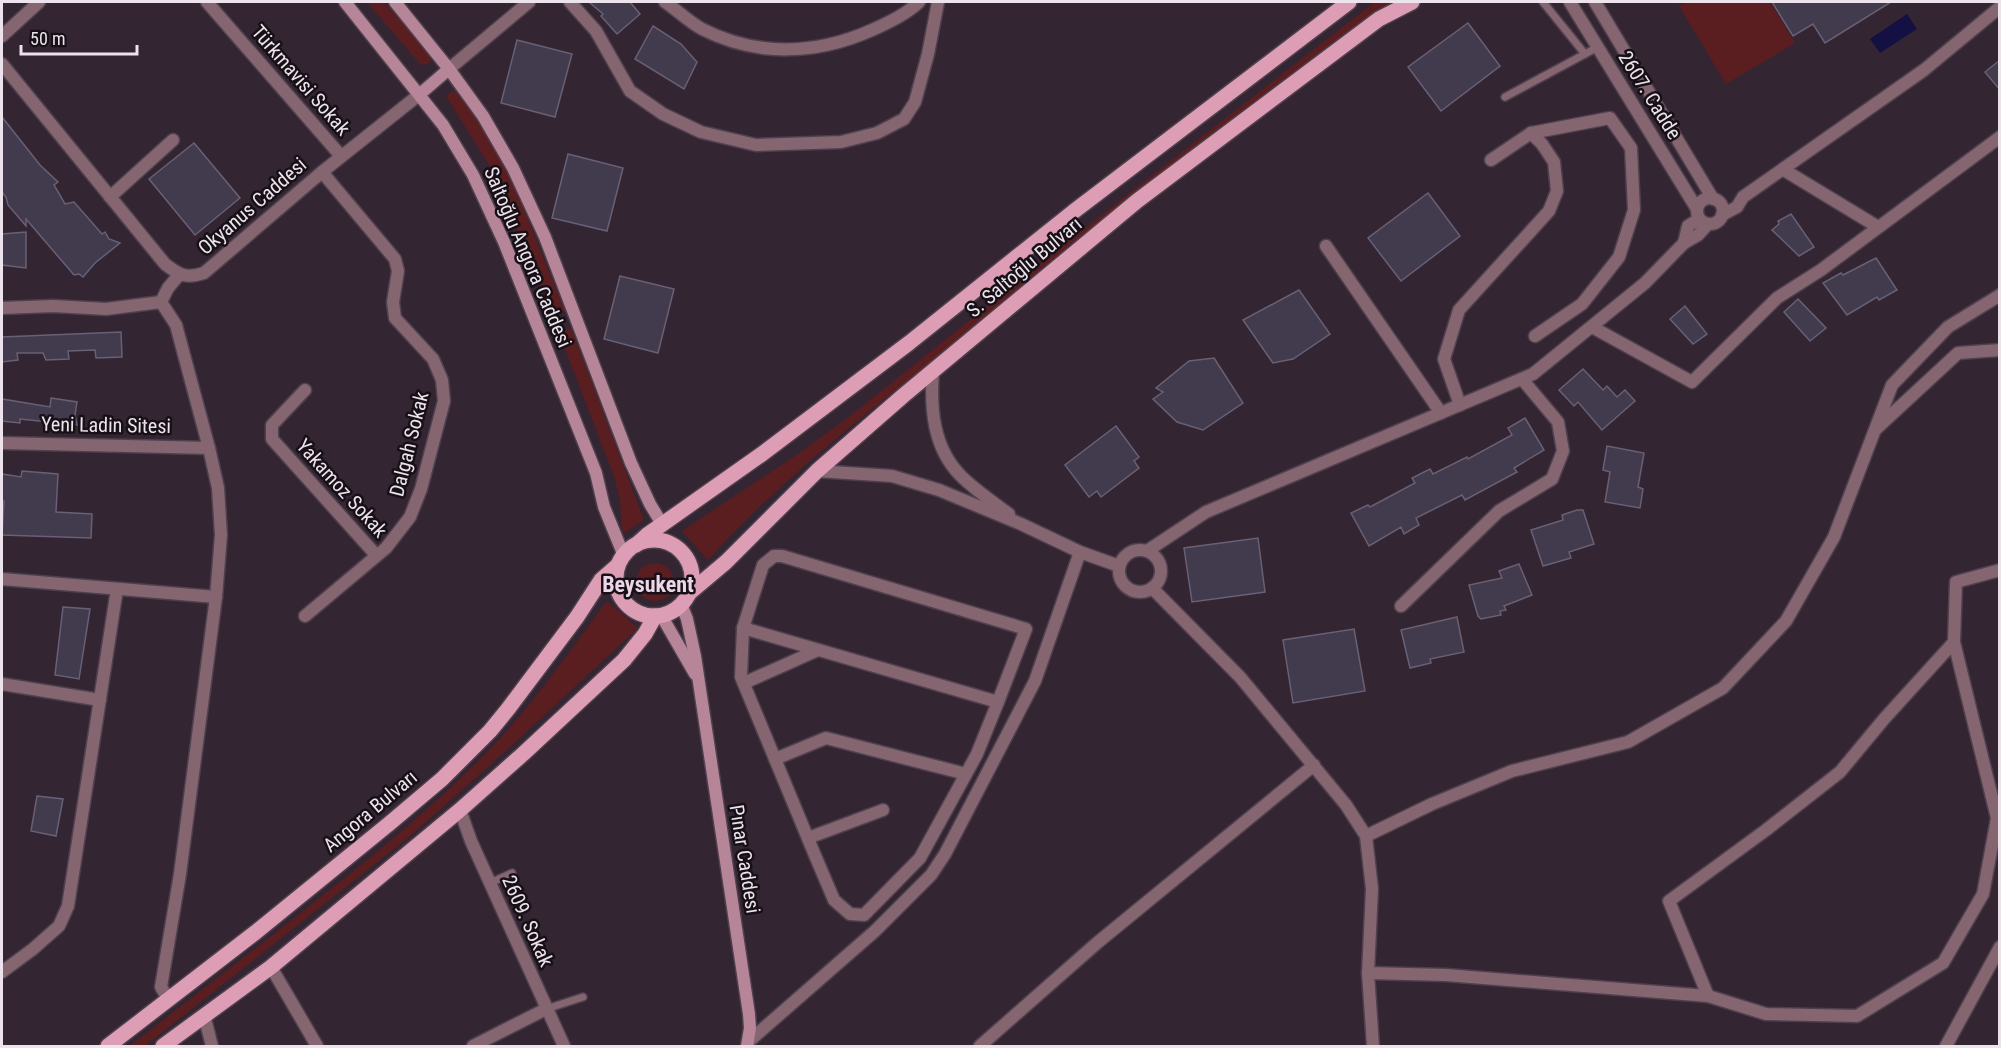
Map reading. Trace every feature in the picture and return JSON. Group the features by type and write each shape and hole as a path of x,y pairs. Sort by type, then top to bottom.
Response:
{"main road":[{"name":"S. Saltoğlu Bulvarı","path":"636,545 909,343 1073,212 1349,2"},
{"name":"S. Saltoğlu Bulvarı","path":"685,599 726,562 817,471 1137,201 1379,19 1412,2"},
{"path":"646,541 658,541 671,544 681,552 690,570 691,582 685,599 670,612 658,615 638,613 624,602 616,586 621,561 636,545 646,541"},
{"name":"Angora Bulvarı","path":"108,1047 265,925 442,779 490,731 570,626 601,580 621,561"},
{"path":"163,1047 271,967 460,810 624,660 658,615"}],"street":[{"path":"2,36 39,2"},
{"name":"Türkmavisi Sokak","path":"207,2 341,156"},
{"name":"Saltoğlu Angora Caddesi","path":"345,2 420,94 459,149 495,221 596,473 621,561"},
{"name":"Saltoğlu Angora Caddesi","path":"395,2 449,69 483,116 513,168 545,237 636,474 662,524"},
{"path":"420,94 529,2"},
{"path":"570,2 596,31 630,91 663,114 701,132 756,145 841,142 877,133 904,119 915,102 938,2"},
{"path":"665,2 702,28 744,44 785,50 827,46 857,36 888,23 919,2"},
{"name":"2607. Cadde","path":"1570,2 1701,217"},
{"name":"2607. Cadde","path":"1595,2 1716,200"},
{"path":"1701,217 1715,224 1722,215 1737,207 1743,197 1924,70 2000,7"},
{"path":"1598,47 1616,36"},
{"path":"2,64 165,264 179,274 161,302"},
{"name":"Okyanus Caddesi","path":"179,274 193,276 204,273 341,156 420,94"},
{"path":"1491,160 1531,133 1611,117 1631,148 1634,210 1619,257 1582,304 1535,336"},
{"path":"1460,405 1444,359 1459,310 1549,211 1557,192 1554,162 1531,133"},
{"path":"1592,327 1692,382 1777,298 1821,270 2000,137"},
{"path":"110,197 173,140"},
{"path":"1784,170 1878,227"},
{"name":"Dalgah Sokak","path":"305,616 386,548 410,517 421,489 444,401 442,380 433,359 395,318 393,302 398,271 395,259 322,172"},
{"path":"1147,551 1206,512 1533,374 1645,283 1684,243 1688,226 1701,217 1705,199 1743,197"},
{"path":"1716,200 1723,208 1722,215"},
{"path":"1326,246 1441,413"},
{"path":"1366,836 1432,804 1512,771 1628,742 1723,688 1786,621 1834,537 1892,385 1948,327 2000,295"},
{"path":"2,308 53,306 106,309 161,302"},
{"path":"161,302 176,325 209,448 218,488 221,535 216,597 180,874 160,987 169,1000"},
{"path":"1875,429 1958,353 2000,350"},
{"path":"933,371 931,397 934,428 944,453 960,476 1021,524"},
{"path":"1401,606 1499,511 1552,479 1563,451 1558,422 1522,379"},
{"name":"Yakamoz Sokak","path":"305,390 272,425 272,439 376,555"},
{"name":"Yeni Ladin Sitesi","path":"2,443 209,448"},
{"path":"817,471 892,476 939,490 1021,524 1080,552 1119,566"},
{"path":"1140,549 1147,551 1157,558 1161,571 1160,578 1152,588 1138,592 1131,591 1120,580 1119,566 1126,554 1140,549"},
{"path":"747,1044 874,931 931,875 959,829 1035,681 1080,552"},
{"path":"774,556 782,556 1026,629 977,753 920,858 864,915 850,914 834,900 741,677 743,628 763,565 774,556"},
{"path":"1368,973 1446,975 1708,996 1766,1014 1857,1016 1942,963 1983,894 1996,818 1953,642 1956,582 2000,570"},
{"path":"2,579 216,597"},
{"path":"1152,588 1240,678 1346,805 1366,836 1372,889 1368,973 1373,1047"},
{"path":"2,972 59,926 68,906 117,589"},
{"name":"Pınar Caddesi","path":"685,599 749,1014 747,1044"},
{"name":"Pınar Caddesi","path":"658,615 698,677"},
{"path":"743,628 998,702"},
{"path":"1708,996 1669,901 1840,772 1953,642"},
{"path":"744,683 818,650"},
{"path":"2,684 100,700"},
{"path":"775,759 826,738 966,774"},
{"path":"980,1047 1097,943 1314,765"},
{"name":"2609. Sokak","path":"460,810 471,841 564,1047"},
{"path":"808,838 883,810"},
{"path":"864,915 874,931"},
{"path":"1946,1047 1995,962 2000,947"},
{"path":"271,967 317,1047"},
{"path":"473,1047 546,1009"},
{"path":"204,1016 212,1047"}],"lane":[{"path":"1543,2 1585,54"},
{"path":"1505,97 1598,47"},
{"path":"490,883 512,873"},
{"path":"546,1009 583,997"}],"shaded area":[{"path":"367,2 384,2 430,55 429,63 420,64"},
{"path":"1375,2 1393,2 1217,136 866,414 768,498 708,560 682,531 846,419 1134,189"},
{"path":"1686,2 1770,2 1795,43 1726,84 1679,6"},
{"path":"1907,14 1917,29 1880,53 1870,39"},
{"path":"456,91 497,150 508,170 565,311 553,317 496,176 446,96"},
{"path":"571,328 644,520 624,533 614,476 559,333"},
{"path":"655,563 662,564 668,569 673,575 673,589 668,595 662,600 655,601 648,600 642,595 637,589 636,582 637,575 642,569 648,564"},
{"path":"607,601 638,628 409,837 145,1046 130,1046 355,870 463,776 520,715"}],"building":[{"path":"589,2 630,2 640,14 617,34 601,16 603,14"},
{"path":"1772,2 1891,2 1825,43 1813,24 1793,36"},
{"path":"1468,23 1500,66 1441,111 1408,67"},
{"path":"653,26 681,44 697,62 684,89 635,59"},
{"path":"517,40 572,54 555,117 501,103"},
{"path":"2000,60 2000,90 1985,72"},
{"path":"2,117 40,165 58,182 54,185 65,204 74,202 102,234 105,232 109,239 120,243 95,263 83,277 79,274 74,275 26,219 26,226 8,205 2,192"},
{"path":"194,143 240,198 195,235 149,179"},
{"path":"568,154 623,168 607,231 552,218"},
{"path":"1428,193 1460,236 1401,281 1368,238"},
{"path":"1791,214 1814,247 1799,256 1772,230 1779,224 1778,221"},
{"path":"26,232 26,268 2,265 2,234"},
{"path":"1876,258 1897,290 1879,300 1877,297 1847,315 1823,283"},
{"path":"620,276 674,289 658,353 604,339"},
{"path":"1299,290 1330,334 1293,359 1273,363 1243,320"},
{"path":"1798,299 1826,328 1810,341 1784,312"},
{"path":"1685,306 1707,334 1693,344 1670,319"},
{"path":"121,332 122,357 96,358 95,350 68,351 69,359 46,360 43,353 17,353 18,360 2,362 2,337"},
{"path":"1214,358 1243,403 1203,430 1177,422 1153,399 1163,392 1156,388 1189,361"},
{"path":"1583,369 1603,390 1607,386 1617,397 1625,390 1635,401 1602,430 1578,402 1574,406 1559,390"},
{"path":"51,398 77,402 75,415 77,425 20,419 20,423 2,421 2,399 50,407"},
{"path":"1525,418 1544,450 1514,468 1517,472 1465,500 1462,495 1416,518 1419,525 1404,534 1401,527 1369,546 1351,513 1368,505 1370,507 1415,483 1412,478 1430,469 1433,474 1467,457 1468,459 1512,435 1508,428"},
{"path":"1116,426 1139,457 1134,461 1139,468 1101,497 1097,491 1089,497 1065,465"},
{"path":"1607,446 1644,453 1638,487 1643,489 1640,508 1605,502 1610,472 1603,470"},
{"path":"22,471 58,474 56,512 92,514 91,538 2,535 4,501 2,501 2,474 21,477"},
{"path":"1583,510 1594,544 1569,552 1571,558 1543,566 1531,530 1563,520 1562,515"},
{"path":"1258,538 1265,592 1192,602 1184,548"},
{"path":"1519,564 1532,595 1504,606 1506,610 1500,611 1501,615 1481,619 1478,616 1469,585 1502,578 1499,571"},
{"path":"63,607 90,609 79,679 55,675"},
{"path":"1457,617 1464,652 1430,659 1431,663 1410,668 1401,630"},
{"path":"1354,629 1365,691 1293,703 1283,640"},
{"path":"37,796 63,799 56,836 31,831"}],"district":[{"name":"Beysukent","path":"648,584"}]}
